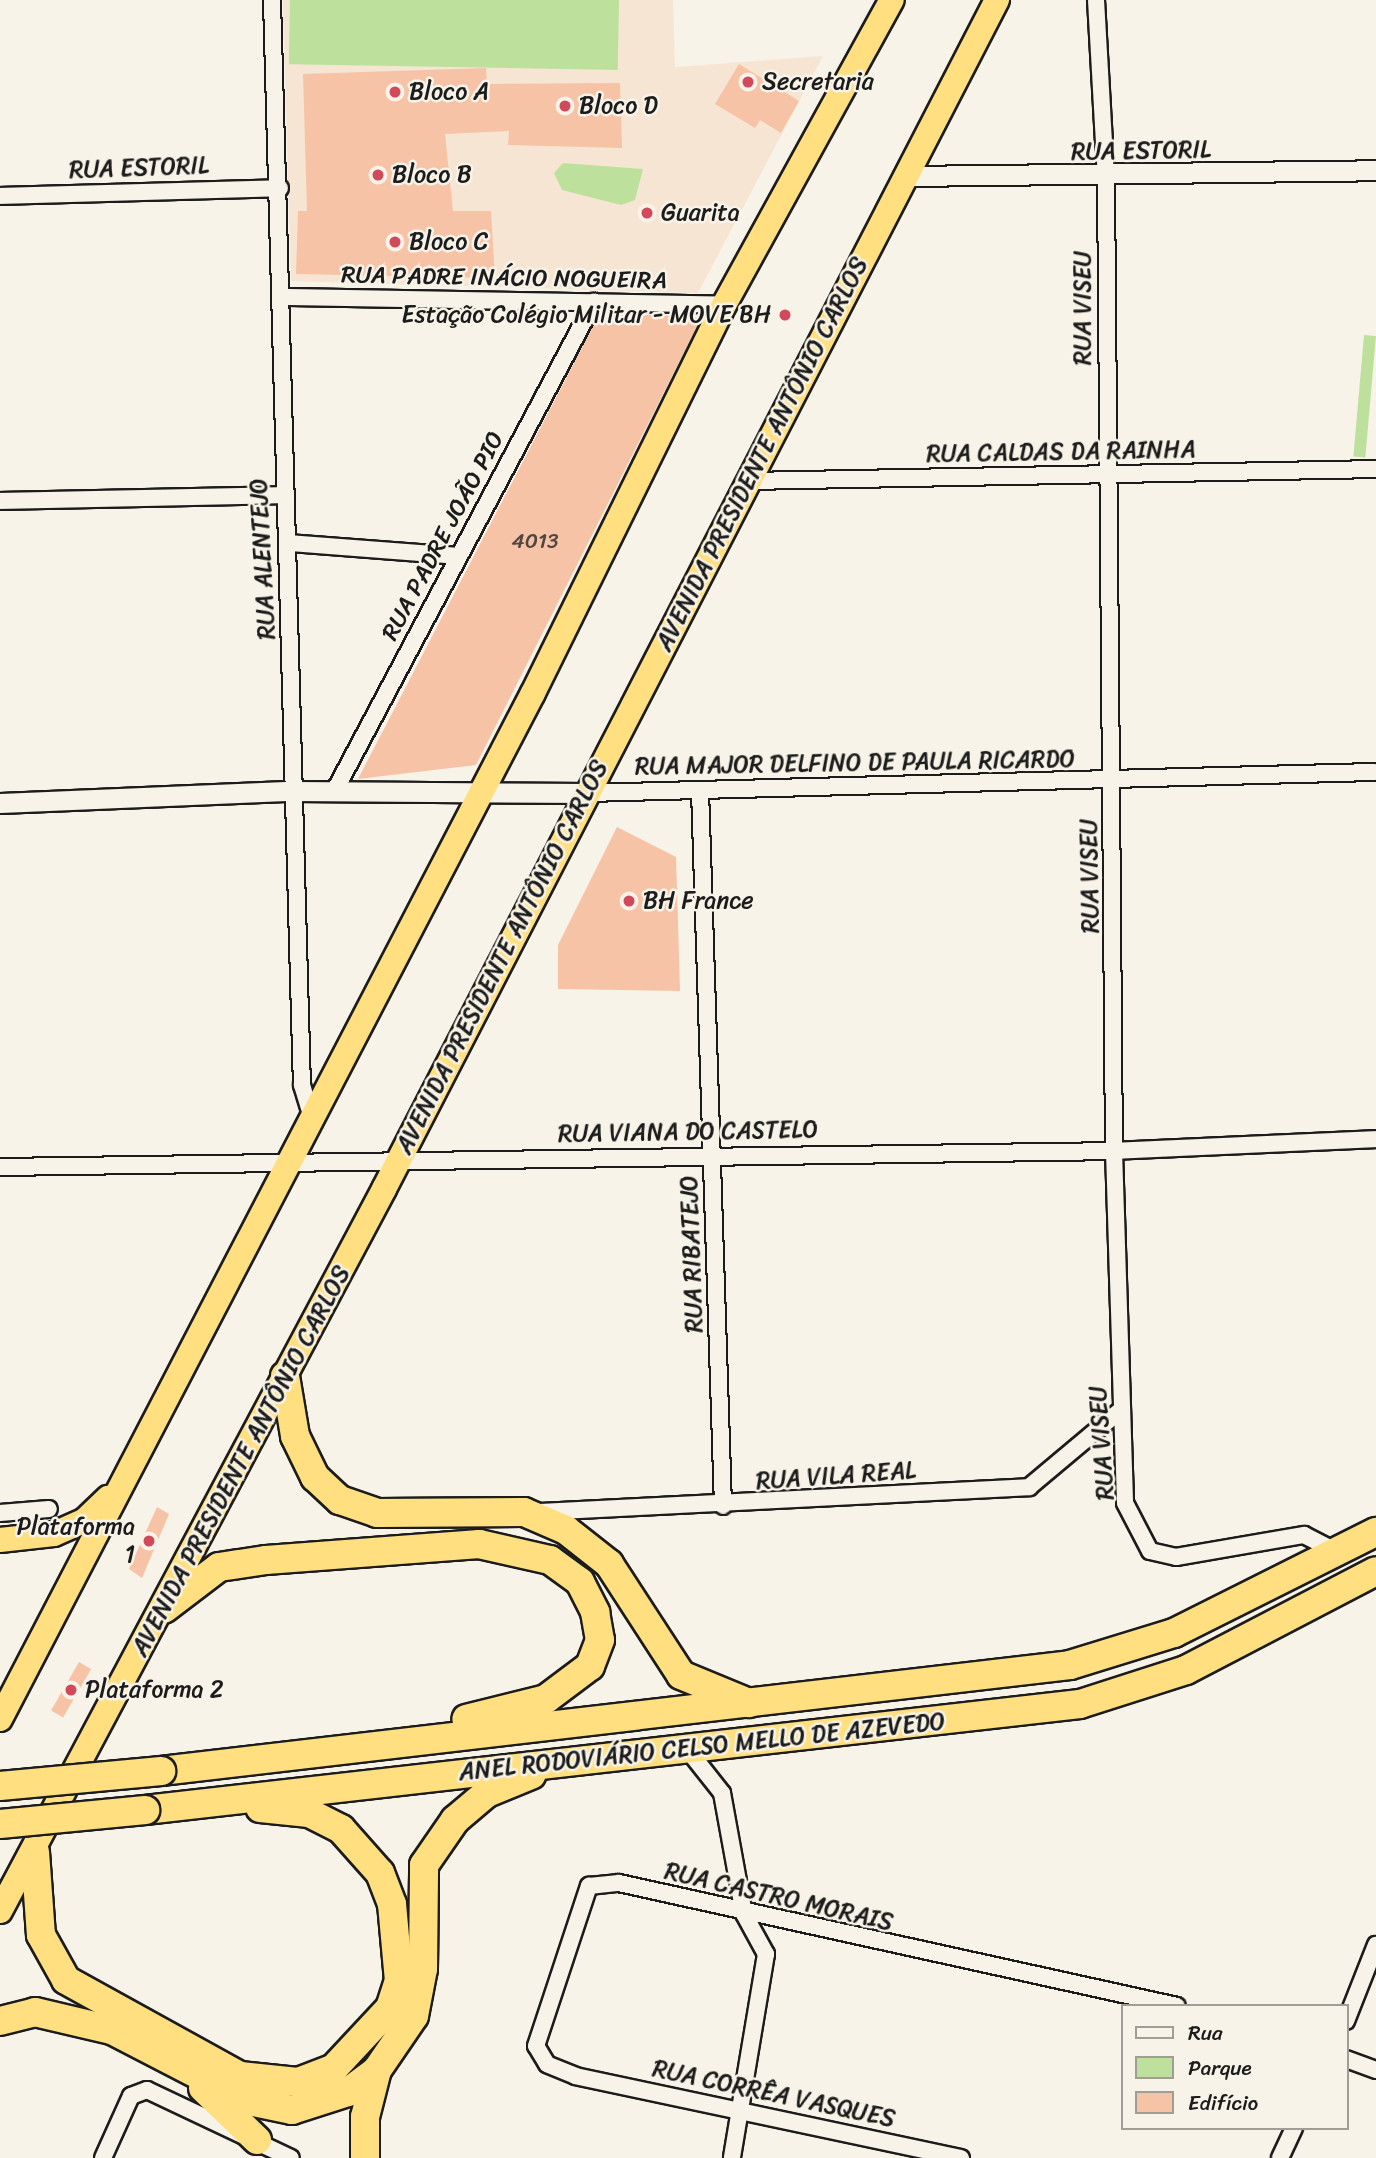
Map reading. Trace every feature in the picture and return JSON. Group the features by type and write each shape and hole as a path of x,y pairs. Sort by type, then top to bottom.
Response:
{"highway":[{"path":"0,1719 291,1162 311,1114 481,793 724,305 892,0"},
{"name":"AVENIDA PRESIDENTE ANTÔNIO CARLOS","path":"0,1911 35,1853 164,1609 997,0"},
{"path":"285,1376 295,1436 314,1477 340,1500 377,1513 524,1512 566,1530 609,1564 681,1675 751,1704"},
{"path":"0,1540 64,1530 85,1520 124,1483"},
{"name":"ANEL RODOVIÁRIO CELSO MELLO DE AZEVEDO","path":"0,1786 161,1772 365,1743 751,1704 1070,1665 1174,1633 1376,1532"},
{"path":"164,1609 219,1567 480,1544 550,1560 579,1583 600,1640 590,1666 574,1681 546,1699 365,1743"},
{"name":"ANEL RODOVIÁRIO CELSO MELLO DE AZEVEDO","path":"0,1824 209,1803 1080,1704 1186,1670 1376,1571"},
{"path":"0,2021 35,2012 112,2030 188,2073 249,2101 292,2110 348,2092 377,2070 414,2016 423,1969 424,1865 438,1842 487,1793 580,1760"},
{"path":"35,1853 41,1936 66,1980 83,1993 240,2076 299,2082 321,2075 373,2032 399,1981 392,1904 380,1873 341,1829 309,1813 209,1803"},
{"path":"365,2158 365,2117 377,2070"},
{"path":"188,2073 257,2140"}],"street":[{"name":"RUA ALENTEJO","path":"272,0 283,297 282,495 289,543 292,791 302,1085 311,1114"},
{"name":"RUA VISEU","path":"1096,0 1106,178 1105,474 1112,782 1114,1152 1125,1503 1150,1551 1175,1557 1304,1535 1337,1552"},
{"name":"RUA ESTORIL","path":"906,176 1106,178 1376,170"},
{"name":"RUA ESTORIL","path":"0,196 280,188"},
{"name":"RUA PADRE INÁCIO NOGUEIRA","path":"283,297 724,305"},
{"name":"RUA PADRE JOÃO PIO","path":"334,792 594,302"},
{"name":"RUA CALDAS DA RAINHA","path":"748,481 1376,469"},
{"path":"0,501 282,495"},
{"path":"289,543 457,556"},
{"name":"RUA MAJOR DELFINO DE PAULA RICARDO","path":"0,803 292,791 587,793 1112,782 1375,772"},
{"name":"RUA RIBATEJO","path":"700,790 723,1506"},
{"name":"RUA VIANA DO CASTELO","path":"0,1167 397,1162 712,1154 1114,1152 1376,1139"},
{"name":"RUA VILA REAL","path":"524,1512 723,1506 1029,1487 1122,1409"},
{"path":"0,1513 50,1509"},
{"path":"688,1749 722,1793 744,1914 766,1954 743,2108 732,2158"},
{"name":"RUA CASTRO MORAIS","path":"576,2076 547,2064 536,2046 589,1886 619,1883 744,1914 1168,2004"},
{"path":"1348,2016 1376,1945"},
{"path":"1348,2060 1376,2070"},
{"name":"RUA CORRÊA VASQUES","path":"576,2076 743,2108 961,2158"},
{"path":"103,2158 131,2096 155,2091 291,2158"},
{"path":"1280,2158 1293,2130"}],"shaded area":[{"path":"283,0 673,0 675,67 823,56 698,293 291,281"}],"green space":[{"path":"290,0 619,0 618,70 289,64"},
{"path":"563,163 643,169 635,200 621,205 562,190 554,173"},
{"path":"1364,335 1376,336 1365,458 1353,457"}],"building":[{"name":"Secretaria","path":"739,64 799,101 781,133 760,120 755,128 715,104"},
{"path":"486,68 487,84 620,83 622,148 508,145 509,131 445,134 453,211 491,211 495,278 296,274 298,211 307,211 303,74"},
{"path":"600,313 702,317 476,765 358,779"},
{"name":"BH France","path":"617,827 676,857 680,991 558,989 558,945"},
{"name":"Plataforma 1","path":"157,1507 169,1514 142,1578 129,1569"},
{"name":"Plataforma 2","path":"79,1662 91,1669 63,1717 51,1710"}],"place":[{"name":"Secretaria","path":"748,82"},
{"name":"Bloco A","path":"395,92"},
{"name":"Bloco D","path":"565,106"},
{"name":"Bloco B","path":"378,175"},
{"name":"Guarita","path":"647,213"},
{"name":"Bloco C","path":"395,242"},
{"name":"Estação Colégio Militar - MOVE BH","path":"785,315"},
{"name":"BH France","path":"629,901"},
{"name":"Plataforma 1","path":"149,1541"},
{"name":"Plataforma 2","path":"71,1690"}]}
